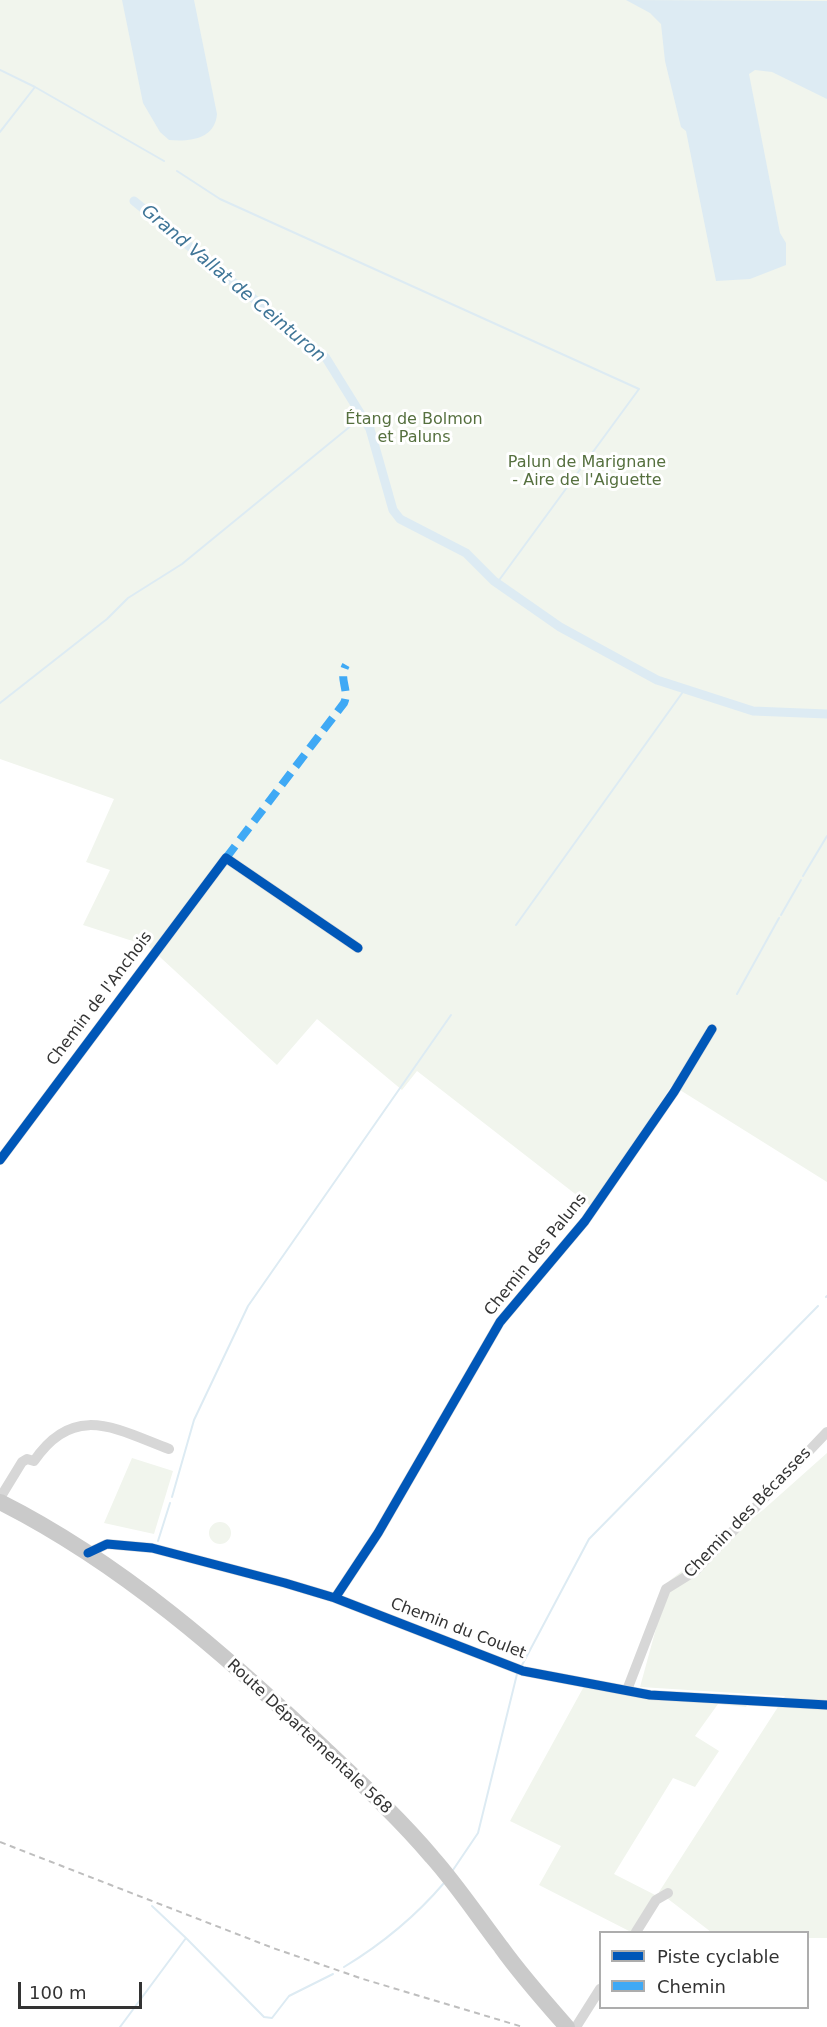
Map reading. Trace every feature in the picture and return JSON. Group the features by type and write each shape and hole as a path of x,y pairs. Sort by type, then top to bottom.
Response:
{"main road":[{"name":"Route Départementale 568","path":"0,1502 88,1554 158,1604 241,1671 402,1824 447,1874 516,1966 567,2027"}],"street":[{"name":"Chemin de l'Anchois","path":"0,1160 226,858 358,948"},
{"name":"Chemin des Paluns","path":"335,1598 378,1533 500,1322 585,1221 674,1092 712,1029"},
{"path":"0,1498 22,1461 27,1459 34,1461 50,1441 76,1427 100,1424 169,1449"},
{"name":"Chemin des Bécasses","path":"627,1690 666,1589 695,1571 827,1432"},
{"name":"Chemin du Coulet","path":"88,1554 97,1547 107,1544 152,1548 335,1598 513,1669 650,1695 827,1705"},
{"path":"637,1931 656,1900 668,1893"},
{"path":"576,2027 599,1991"}],"green space":[{"name":"Étang de Bolmon et Paluns","path":"0,0 827,0 827,1182 672,1085 592,1207 417,1071 402,1090 317,1019 277,1065 148,946 83,925 110,870 86,862 114,799 0,759"},
{"path":"827,1453 827,1938 809,1938 809,1931 710,1931 659,1892 785,1696 640,1687 669,1581 763,1510"},
{"path":"132,1458 173,1471 154,1534 104,1523"},
{"path":"220,1522 228,1525 231,1533 228,1541 220,1544 212,1541 209,1533 212,1525"},
{"path":"588,1679 649,1692 752,1696 746,1707 718,1704 695,1736 719,1751 695,1787 673,1778 614,1874 663,1899 632,1931 539,1885 561,1846 510,1821"}],"shaded area":[{"path":"122,0 194,0 217,114 212,129 206,134 193,139 169,140 160,132 143,103"},
{"path":"626,0 827,1 827,99 772,72 755,70 749,74 780,233 786,243 786,265 750,279 716,281 686,131 681,127 665,61 661,24 650,13"}],"waterway":[{"path":"0,70 35,87 164,161"},
{"path":"0,132 35,87"},
{"path":"177,171 220,199 639,389 497,583"},
{"name":"Grand Vallat de Ceinturon","path":"134,201 326,358 370,429 393,510 400,519 466,553 494,581 560,627 657,680 753,711 827,714"},
{"path":"0,703 107,619 128,598 182,564 358,420 364,420"},
{"path":"516,925 685,689"},
{"path":"803,876 827,836"},
{"path":"781,915 801,880"},
{"path":"737,994 779,918"},
{"path":"172,1497 194,1420 248,1306 451,1015"},
{"path":"521,1667 589,1539 818,1306"},
{"path":"158,1541 170,1503"},
{"path":"453,1870 478,1833 517,1674"},
{"path":"344,1967 397,1929 444,1883"},
{"path":"152,1906 186,1938"},
{"path":"120,2027 186,1938 264,2017 272,2018 289,1996 333,1974"}],"railway":[{"path":"0,1842 273,1948 363,1979 523,2027"}],"marked path":[{"path":"226,858 344,703 346,694 343,675 346,665"}],"cycle path":[{"path":"0,1160 226,858 358,948"},
{"path":"335,1598 378,1533 500,1322 585,1221 674,1092 712,1029"},
{"path":"88,1553 107,1544 152,1548 285,1583 335,1598 523,1671 650,1695 827,1705"}],"park label":[{"name":"Palun de Marignane - Aire de l'Aiguette","path":"587,472"}]}
